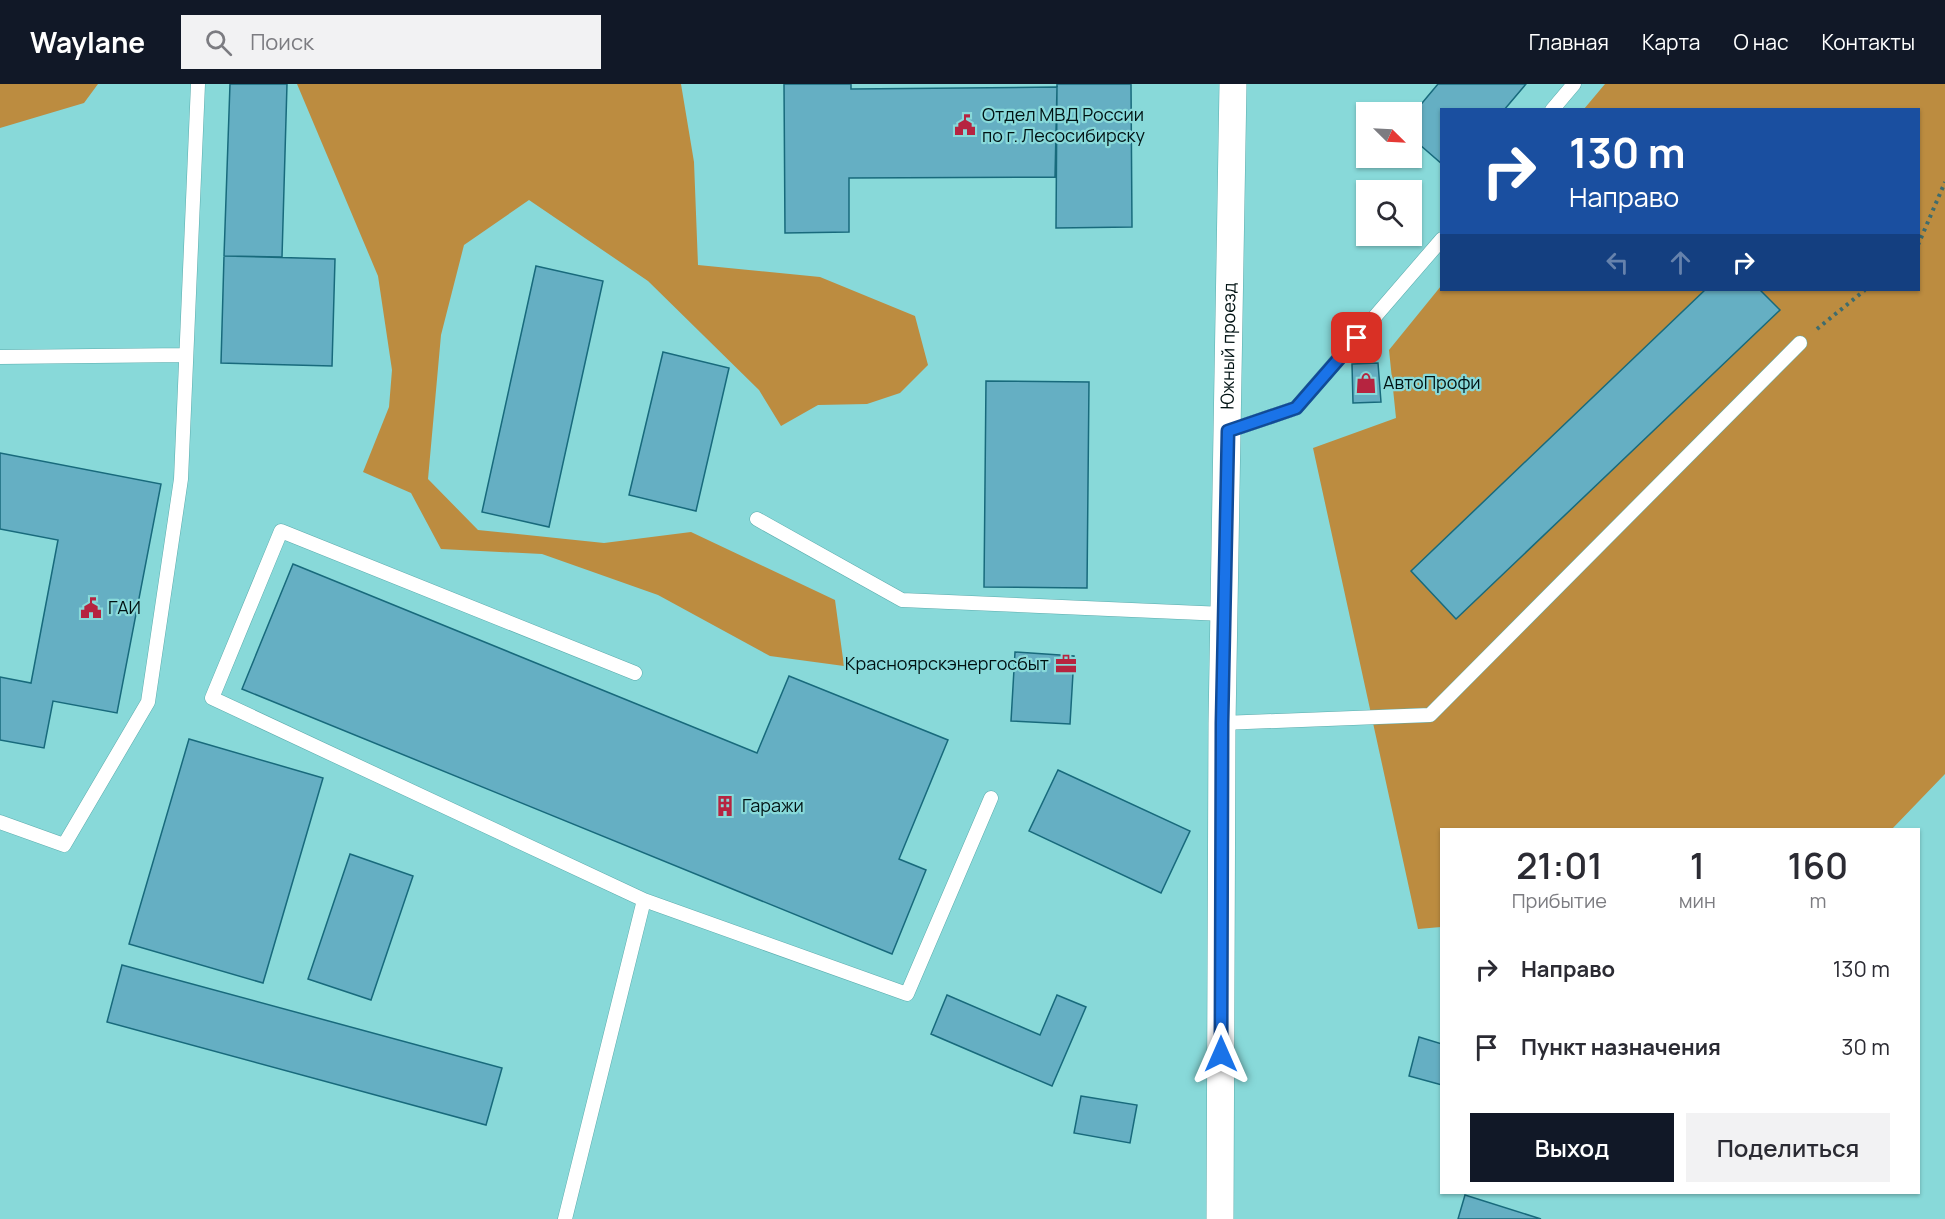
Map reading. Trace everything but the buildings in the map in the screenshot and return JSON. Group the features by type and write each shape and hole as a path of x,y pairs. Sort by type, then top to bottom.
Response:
{"street":[{"name":"Южный проезд","path":"1221,1219 1222,723 1233,84"}],"lane":[{"path":"0,822 64,845 148,702 181,479 198,84"},
{"path":"1554,108 1574,84"},
{"path":"1228,431 1296,408 1440,241"},
{"path":"1222,723 1430,715 1800,343"},
{"path":"0,357 186,355"},
{"path":"757,519 902,600 1224,614"},
{"path":"635,673 280,531 212,698 644,900 907,994 991,798"},
{"path":"565,1219 644,900"}],"path":[{"path":"1920,240 1945,182"},
{"path":"1800,343 1864,291"}],"shaded area":[{"path":"0,84 98,84 84,103 0,128"},
{"path":"297,84 681,84 694,162 698,265 820,277 915,316 928,365 900,393 867,404 818,405 781,426 759,390 648,281 529,200 464,245 441,335 428,479 478,530 604,543 691,532 835,600 844,666 770,656 658,595 542,554 441,549 411,493 363,472 389,407 392,370 378,276"},
{"path":"1605,84 1945,84 1945,774 1893,828 1440,828 1440,927 1418,929 1313,448 1396,418 1389,350 1440,287 1440,291 1920,291 1920,108 1585,108"}],"place":[{"name":"Отдел МВД России по г. Лесосибирску","path":"965,125"},
{"name":"АвтоПрофи","path":"1366,383"},
{"name":"ГАИ","path":"91,608"},
{"name":"Красноярскэнергосбыт","path":"1066,664"},
{"name":"Гаражи","path":"725,806"}],"route":[{"path":"1221,1054 1222,723 1228,431 1296,408 1357,338"}]}
